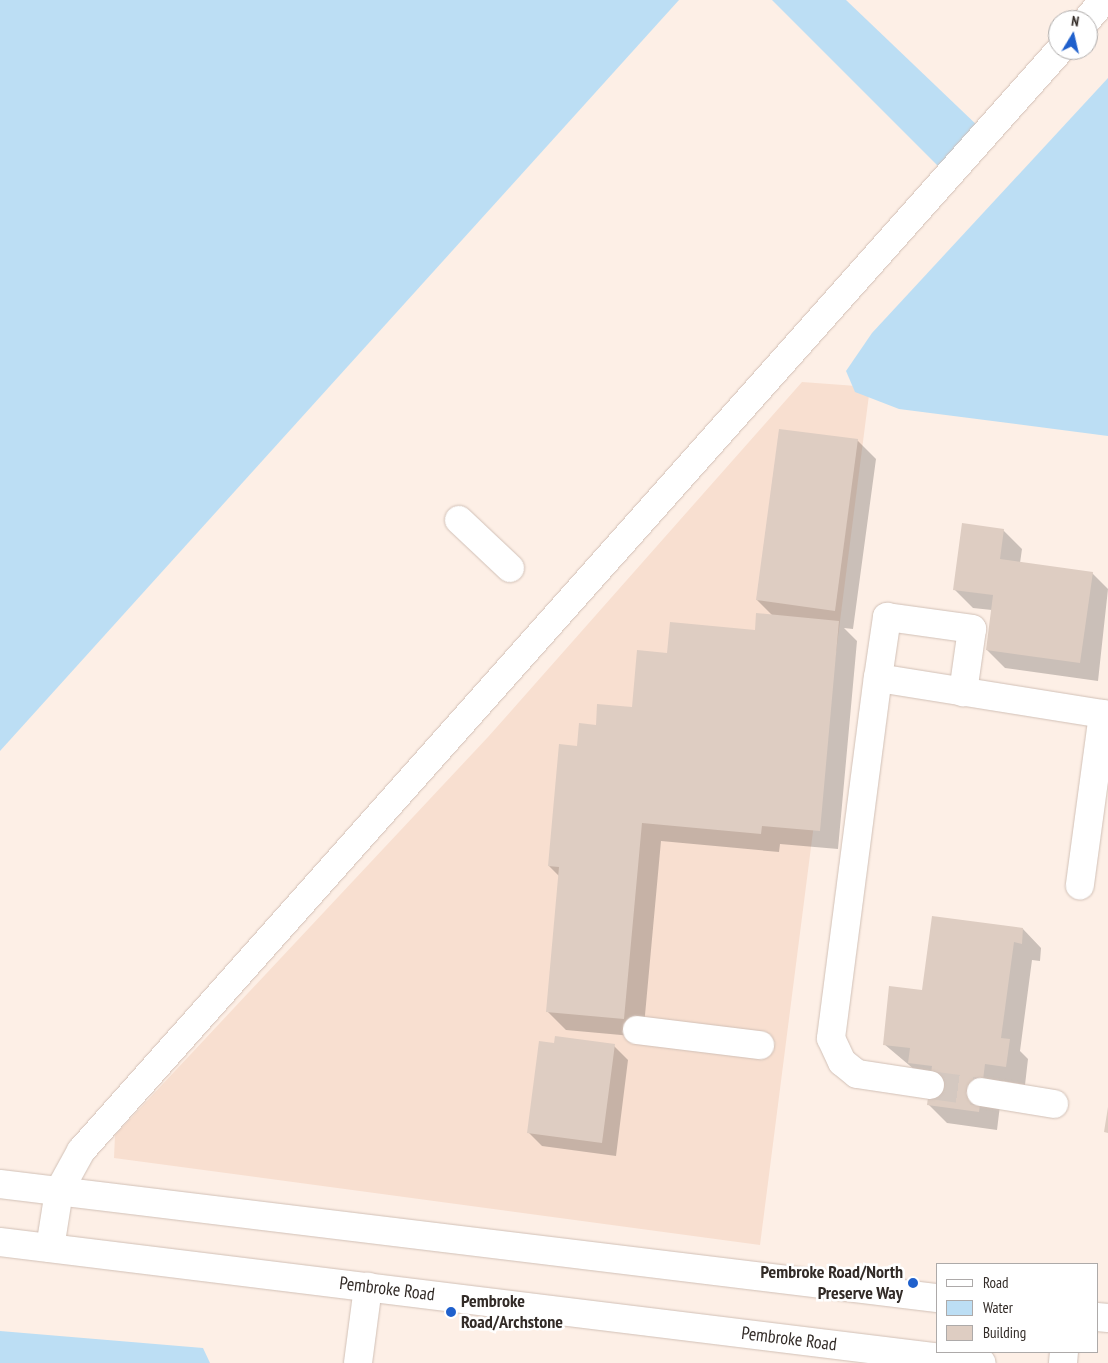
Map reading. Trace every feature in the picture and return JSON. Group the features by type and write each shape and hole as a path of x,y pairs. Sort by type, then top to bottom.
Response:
{"main road":[{"path":"1095,10 1104,0"},
{"path":"50,1248 59,1191 81,1151 1051,60"},
{"path":"459,520 510,568"},
{"path":"930,1085 857,1074 842,1062 831,1038 887,617 972,629 963,692"},
{"path":"878,678 1103,714 1080,885"},
{"path":"637,1030 760,1045"},
{"path":"981,1092 1054,1104"},
{"path":"0,1184 936,1298"},
{"name":"Pembroke Road","path":"0,1242 982,1363"},
{"path":"358,1363 368,1287"}],"shaded area":[{"path":"802,382 870,387 760,1245 114,1158 115,1135 488,737"}],"water":[{"path":"0,0 679,0 0,751"},
{"path":"772,0 846,0 981,129 941,169"},
{"path":"1108,78 1108,436 899,409 855,392 846,371 872,333"},
{"path":"0,1331 203,1348 210,1363 0,1363"}],"building":[{"path":"779,429 858,439 835,611 756,600"},
{"path":"962,523 1004,529 1000,559 1093,572 1080,663 986,650 993,595 953,590"},
{"path":"756,613 839,621 820,831 762,826 761,834 642,823 624,1019 546,1012 559,867 548,866 559,744 577,746 579,723 596,725 597,704 632,707 637,650 667,653 670,622 755,630"},
{"path":"932,916 1023,928 1022,944 1014,942 1001,1038 1010,1039 1006,1067 985,1064 979,1112 927,1105 932,1066 908,1063 910,1048 883,1045 889,986 922,990"},
{"path":"555,1036 615,1044 602,1143 527,1133 539,1041 554,1043"},
{"path":"1108,1107 1108,1133 1104,1132"}],"tunnel":[{"path":"930,1085 981,1092"}],"place":[{"name":"Pembroke Road/North Preserve Way","path":"913,1283"},
{"name":"Pembroke Road/Archstone","path":"451,1312"}]}
